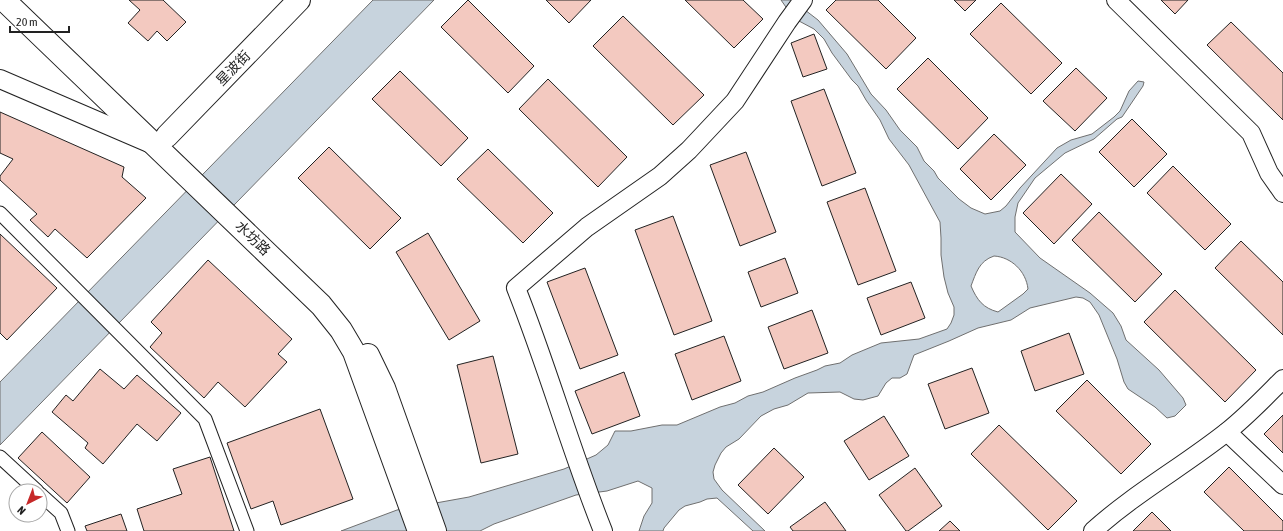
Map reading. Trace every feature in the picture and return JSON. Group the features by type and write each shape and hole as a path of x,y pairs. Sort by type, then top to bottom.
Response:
{"street":[{"name":"水坊路","path":"4,0 162,141"},
{"name":"水坊路","path":"23,0 194,172 242,218 323,290 351,325 371,360 384,388 414,493 419,531"},
{"name":"星波街","path":"162,141 299,0"},
{"path":"603,531 570,444 531,325 516,288 587,227 660,176 689,150 735,101 787,22 804,0"},
{"path":"1116,0 1251,133 1269,173 1283,193"},
{"path":"0,79 162,141"},
{"path":"0,213 205,419 247,531"},
{"path":"1093,531 1125,504 1227,432 1256,407 1283,379"},
{"path":"1227,432 1283,486"},
{"path":"0,457 28,483"},
{"name":"水坊路","path":"414,493 436,531"},
{"path":"48,501 61,513 68,531"}],"shaded area":[{"path":"373,0 434,0 0,445 0,382"},
{"path":"781,0 795,0 818,20 847,54 871,94 886,110 900,130 917,147 924,161 934,171 938,178 959,199 971,208 985,214 1000,211 1006,206 1020,188 1057,148 1071,140 1092,134 1114,117 1120,111 1129,91 1138,81 1144,82 1143,86 1122,117 1117,119 1094,139 1065,153 1035,178 1018,203 1015,217 1015,232 1040,258 1090,293 1113,313 1121,326 1126,340 1159,370 1183,398 1186,405 1175,416 1167,418 1155,407 1128,389 1099,315 1090,302 1083,298 1076,297 1030,308 1011,320 978,328 914,355 907,374 900,378 892,378 886,383 878,396 863,400 854,399 840,392 808,393 788,405 774,409 761,416 739,439 726,447 721,453 713,472 714,479 722,490 765,531 753,531 717,498 707,499 685,506 679,510 663,531 639,531 644,516 652,503 652,488 638,481 607,491 576,495 494,524 480,531 341,531 397,510 469,497 564,469 596,455 608,445 615,431 631,431 662,425 677,425 825,366 840,363 852,355 881,343 919,339 947,329 954,315 954,307 948,293 944,277 941,255 940,222 909,165 889,139 880,120 858,86 832,53 824,39 814,29 794,17","holes":["994,256 1000,257 1017,266 1027,282 1028,289 998,312 984,306 971,286 981,264"]}],"building":[{"path":"129,0 163,0 186,22 167,41 157,31 148,41 128,23 140,10"},
{"path":"468,0 534,66 508,93 441,27"},
{"path":"546,0 591,0 569,23"},
{"path":"685,0 743,0 763,19 734,48"},
{"path":"836,0 878,0 916,38 886,69 826,10"},
{"path":"954,0 976,0 965,11"},
{"path":"1161,0 1188,0 1175,14"},
{"path":"1001,3 1062,63 1031,94 970,34"},
{"path":"623,16 704,95 673,125 593,46"},
{"path":"1231,22 1283,73 1283,120 1207,45"},
{"path":"814,34 827,69 803,77 791,43"},
{"path":"928,58 988,118 958,149 897,89"},
{"path":"1076,68 1107,98 1075,131 1043,101"},
{"path":"400,71 468,138 441,166 372,99"},
{"path":"548,79 627,157 598,187 519,109"},
{"path":"824,89 856,173 822,186 791,101"},
{"path":"0,112 124,167 122,177 146,198 87,258 55,229 48,237 30,220 37,214 0,180 0,176 13,159 0,153"},
{"path":"1132,119 1167,154 1134,187 1099,152"},
{"path":"994,134 1026,165 991,200 960,169"},
{"path":"329,147 401,218 370,249 298,178"},
{"path":"488,149 553,213 523,243 457,179"},
{"path":"746,152 776,232 740,246 710,165"},
{"path":"1173,166 1231,224 1205,250 1147,193"},
{"path":"1061,174 1092,204 1054,244 1023,213"},
{"path":"865,188 896,271 858,285 827,202"},
{"path":"1099,212 1162,274 1135,302 1072,240"},
{"path":"673,216 712,321 674,335 635,230"},
{"path":"428,233 480,321 449,340 396,252"},
{"path":"0,234 57,288 7,340 0,333"},
{"path":"1241,241 1283,282 1283,335 1215,268"},
{"path":"785,258 798,293 761,307 748,272"},
{"path":"208,260 292,339 278,354 287,362 245,407 218,382 204,398 150,347 162,333 151,322"},
{"path":"585,268 618,355 580,369 547,282"},
{"path":"911,282 925,318 881,335 867,298"},
{"path":"1175,290 1256,370 1225,402 1144,322"},
{"path":"812,310 828,353 784,369 768,327"},
{"path":"1069,333 1084,374 1035,391 1021,351"},
{"path":"724,336 741,381 692,400 675,354"},
{"path":"493,356 518,454 481,463 457,365"},
{"path":"972,368 989,413 945,429 928,384"},
{"path":"100,369 124,389 137,375 181,413 157,441 137,424 103,464 85,448 88,443 52,412 66,395 73,401"},
{"path":"624,372 640,416 592,434 575,391"},
{"path":"1087,380 1151,444 1121,474 1056,411"},
{"path":"320,409 353,499 281,525 273,501 251,509 227,443"},
{"path":"1283,415 1283,453 1264,434"},
{"path":"884,416 909,456 869,480 844,441"},
{"path":"999,425 1077,501 1048,530 971,454"},
{"path":"42,432 90,477 67,503 48,486 48,483 45,483 18,458"},
{"path":"774,448 804,477 768,514 738,485"},
{"path":"210,457 234,531 144,531 137,509 182,494 173,469"},
{"path":"1229,467 1283,521 1283,531 1244,531 1204,492"},
{"path":"915,468 942,506 906,531 879,495"},
{"path":"825,502 846,531 793,531 790,527"},
{"path":"1152,512 1171,531 1133,531"},
{"path":"121,514 127,531 87,531 85,526"},
{"path":"950,521 960,531 939,531"}]}
